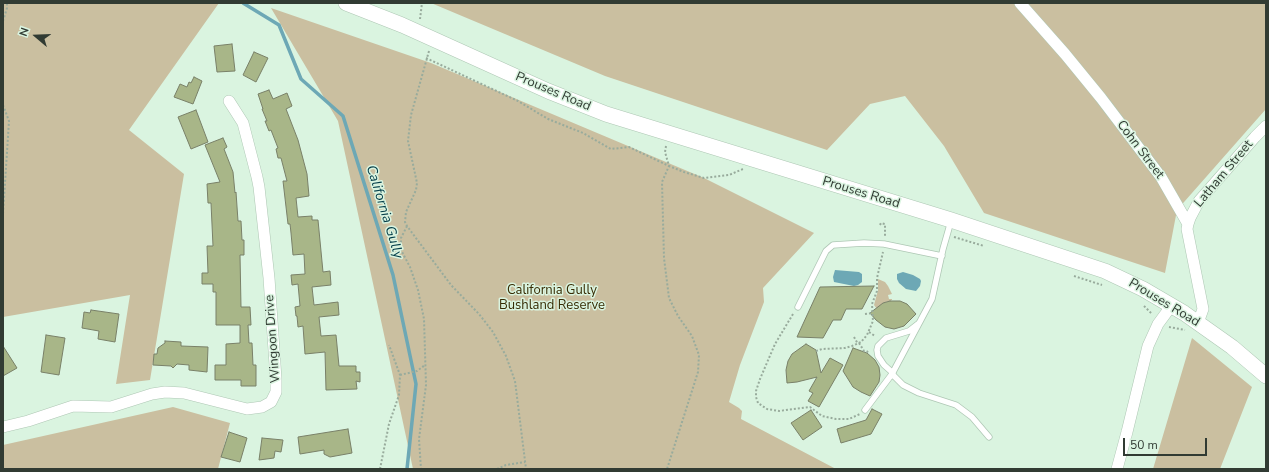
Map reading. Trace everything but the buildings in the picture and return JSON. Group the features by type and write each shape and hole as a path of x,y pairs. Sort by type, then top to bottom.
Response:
{"street":[{"name":"Prouses Road","path":"346,3 436,39 568,99 606,114 951,220 1105,271 1143,289 1172,306 1232,347 1266,376"},
{"name":"Cohn Street","path":"1020,3 1101,98 1156,171 1188,224 1187,229 1203,309 1198,323"},
{"name":"Wingoon Drive","path":"3,427 28,421 73,406 111,407 152,394 165,392 184,393 247,409 262,407 271,402 276,392 276,379 269,278 259,187 243,123 229,101"},
{"name":"Latham Street","path":"1188,224 1199,201 1266,126"},
{"path":"1117,469 1148,346 1154,332 1172,306"}],"lane":[{"path":"865,410 892,374 932,299 951,220"},
{"path":"798,307 826,251 828,248 836,245 884,244 942,256"},
{"path":"920,321 911,330 886,338 878,346 878,356 884,365 903,385 919,393 956,405 972,417 989,437"}],"path":[{"path":"3,21 7,3"},
{"path":"419,32 422,3"},
{"path":"436,39 426,58 411,115 408,141 417,183 406,212 405,222 451,285 479,314 493,332 506,356 515,381 526,469"},
{"path":"426,58 518,101 548,119 583,133 611,149 629,147 684,172 704,178 729,175 746,168 748,158"},
{"path":"3,105 9,121 3,214"},
{"path":"667,469 698,372 699,355 692,336 678,316 669,298 664,258 662,182 669,166 665,152 669,134"},
{"path":"816,351 825,348 845,348 859,343 869,332 873,321 872,304 877,291 877,278 882,260 884,244 885,224 880,225"},
{"path":"407,226 401,238 401,250 418,290 424,319 426,385 419,439 422,469"},
{"path":"798,307 782,331 771,352 757,387 756,397 758,403 767,409 775,411 812,407 822,416 836,419 854,417 865,410"},
{"path":"865,314 873,313"},
{"path":"869,332 874,336"},
{"path":"872,339 877,334"},
{"path":"854,337 867,352 870,346"},
{"path":"380,469 389,424 399,395 400,375 388,345"},
{"path":"400,375 417,371 425,365"},
{"path":"496,469 506,465 525,462"}],"green space":[{"path":"3,3 219,3 129,130 184,174 150,380 116,384 130,295 3,317"},
{"path":"431,3 1266,3 1266,109 1177,210 1165,273 984,213 944,146 905,96 870,104 827,150 605,76"},
{"name":"California Gully Bushland Reserve","path":"271,8 431,63 704,178 814,233 763,288 764,302 740,365 729,402 742,411 741,419 836,469 413,469 338,121"},
{"path":"878,279 885,282 888,286 892,294 888,295 889,299 892,300 883,303 877,309 874,305 878,290"},
{"path":"1192,338 1252,387 1220,469 1153,469"},
{"path":"173,407 230,423 218,469 3,469 3,445"}],"water":[{"path":"835,270 859,272 862,274 862,282 854,286 834,282 833,277"},
{"path":"903,272 920,279 920,286 916,291 906,289 899,283 897,274"}],"waterway":[{"name":"California Gully","path":"243,3 279,25 301,79 343,116 393,275 416,384 407,469"}]}
